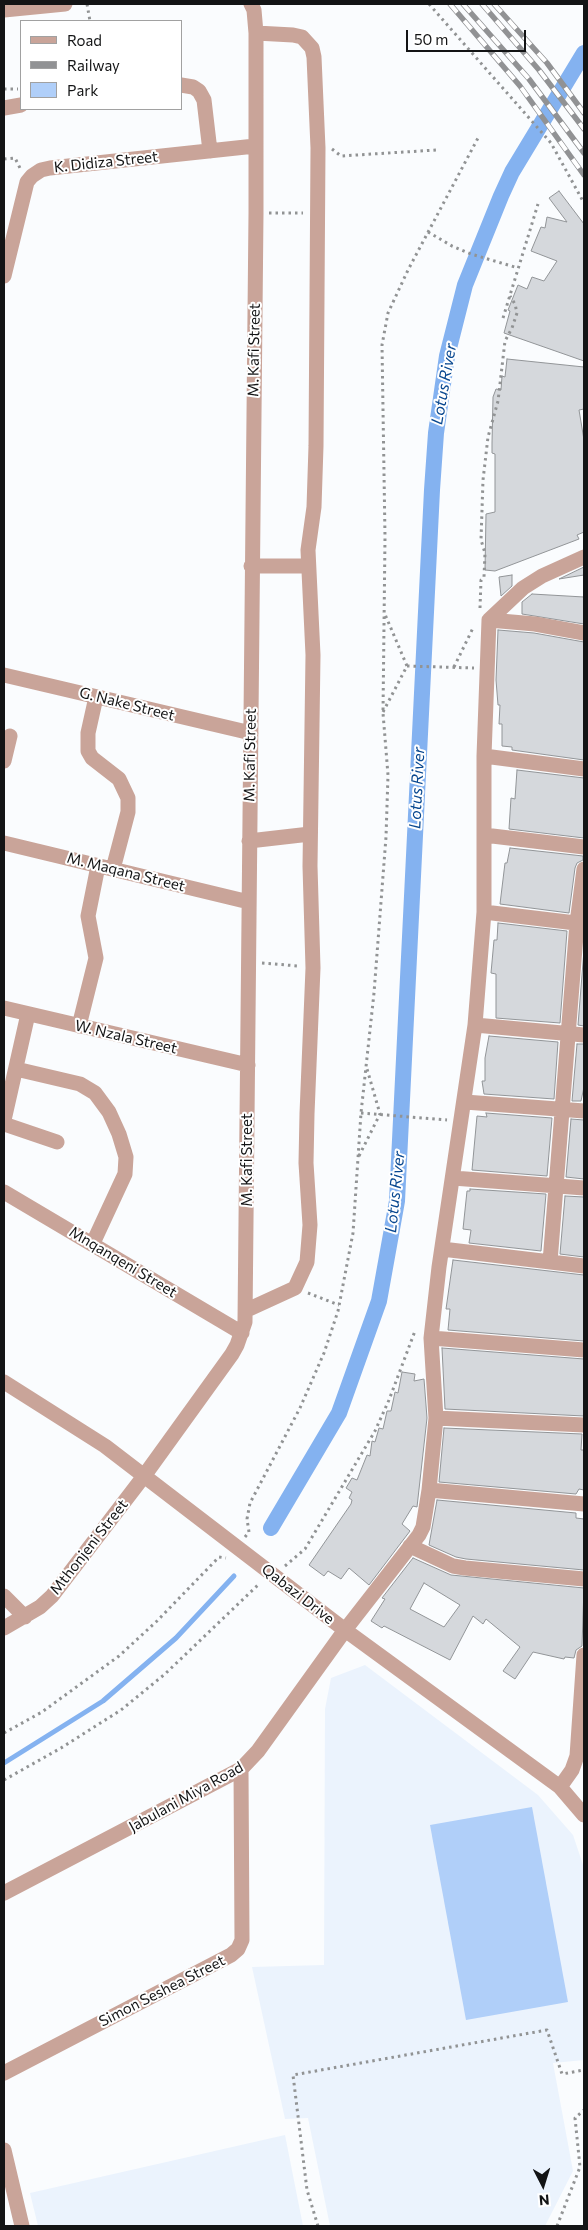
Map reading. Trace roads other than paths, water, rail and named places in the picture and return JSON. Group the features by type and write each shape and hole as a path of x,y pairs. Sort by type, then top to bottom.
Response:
{"street":[{"path":"4,10 65,4"},
{"name":"M. Kafi Street","path":"144,1476 232,1354 242,1333 247,1310 251,566 256,213 256,33 254,10 251,4"},
{"path":"247,1310 296,1288 303,1276 310,1246 306,1124 313,968 310,834 313,655 308,566 309,537 314,507 316,446 316,214 318,148 314,57 312,48 302,38 293,34 256,33"},
{"path":"182,85 193,87 199,91 204,100 210,151"},
{"path":"4,108 20,106"},
{"name":"K. Didiza Street","path":"4,276 27,182 32,176 50,168 255,146"},
{"path":"483,620 523,588 542,576 584,557"},
{"path":"251,566 308,566"},
{"path":"483,620 584,633"},
{"name":"Jabulani Miya Road","path":"4,1893 241,1769 258,1752 345,1630 423,1527 429,1490 436,1418 431,1338 475,1025 484,912 484,756 488,669 483,620"},
{"name":"G. Nake Street","path":"4,674 251,733"},
{"path":"79,1026 96,958 88,916 128,812 128,798 119,779 92,758 88,751 88,733 96,697"},
{"path":"4,761 10,736"},
{"path":"484,756 584,770"},
{"path":"249,841 310,834"},
{"path":"484,835 584,847"},
{"name":"M. Maqana Street","path":"4,843 249,902"},
{"path":"550,1262 564,1109 568,1034 581,924 584,869"},
{"path":"484,912 581,924"},
{"name":"W. Nzala Street","path":"4,1008 248,1065"},
{"path":"28,1014 4,1122 57,1142"},
{"path":"475,1025 584,1035"},
{"path":"16,1069 80,1084 96,1093 109,1112 119,1134 126,1157 126,1174 93,1243"},
{"path":"465,1102 584,1111"},
{"path":"454,1178 584,1188"},
{"name":"Mnqanqeni Street","path":"4,1192 242,1333"},
{"path":"442,1249 584,1266"},
{"path":"431,1338 584,1350"},
{"name":"Qabazi Drive","path":"4,1382 105,1446 345,1630 560,1787 584,1815"},
{"path":"436,1418 584,1425"},
{"name":"Mthonjeni Street","path":"4,1628 25,1617 52,1596 144,1476"},
{"path":"429,1490 584,1504"},
{"path":"410,1546 454,1566 584,1579"},
{"path":"4,1596 25,1617"},
{"path":"560,1787 572,1770 577,1756 584,1655"},
{"name":"Simon Seshea Street","path":"4,2073 232,1955 238,1949 242,1940 241,1769"},
{"path":"4,2150 22,2226"}],"waterway":[{"name":"Lotus River","path":"271,1528 339,1413 379,1301 397,1201 432,490 436,433 447,356 465,285 501,196 512,172 584,53"},
{"path":"4,1763 103,1701 176,1638 234,1576"}],"railway":[{"path":"450,4 520,86 584,175"},
{"path":"463,4 529,79 584,153"},
{"path":"482,4 539,70 584,129"},
{"path":"494,4 547,63 584,113"}]}
